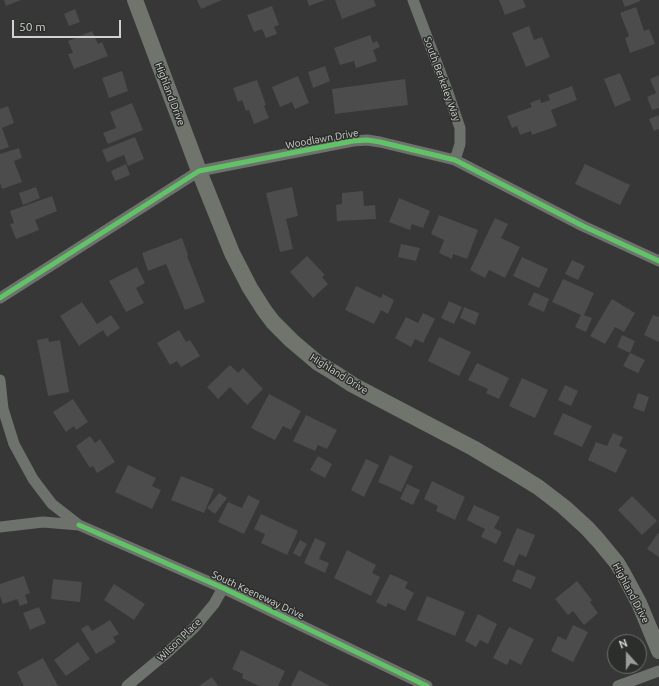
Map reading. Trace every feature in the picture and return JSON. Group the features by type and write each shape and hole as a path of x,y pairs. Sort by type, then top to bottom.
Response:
{"main road":[{"name":"Highland Drive","path":"135,0 223,233 242,274 264,310 281,330 305,353 333,372 353,385 512,470 538,487 564,507 587,528 617,563 639,603 659,651"}],"street":[{"name":"South Berkeley Way","path":"413,0 460,128 460,144 455,160"},
{"name":"Woodlawn Drive","path":"0,298 199,171 353,141 367,140 455,160 583,226 659,260"},
{"path":"0,380 2,409 0,426"},
{"path":"2,409 14,444 33,479 52,504 79,525"},
{"path":"0,528 43,522 79,525"},
{"name":"South Keeneway Drive","path":"79,525 223,588 427,686"},
{"name":"Wilson Place","path":"127,686 194,628 214,604 223,588"},
{"path":"618,686 659,671"}],"building":[{"path":"4,0 21,0 6,6"},
{"path":"197,0 222,0 201,9"},
{"path":"307,0 325,0 309,6"},
{"path":"335,0 374,0 376,6 342,19"},
{"path":"499,0 523,0 526,7 505,15"},
{"path":"622,0 640,0 640,1 625,7"},
{"path":"272,6 279,25 274,27 277,34 266,38 262,29 254,32 247,15"},
{"path":"636,7 644,31 649,29 655,44 630,53 625,38 629,36 620,13"},
{"path":"75,9 80,22 69,26 64,14"},
{"path":"529,26 534,40 542,37 550,57 526,67 512,33"},
{"path":"92,31 98,44 102,42 108,56 74,69 68,54 73,53 68,41"},
{"path":"370,35 373,43 377,41 380,47 373,50 377,61 356,68 354,61 340,65 334,48"},
{"path":"325,66 330,81 313,88 308,72"},
{"path":"122,71 128,91 109,98 102,78"},
{"path":"620,73 631,100 615,107 604,79"},
{"path":"659,75 659,108 652,110 647,97 656,93 650,79"},
{"path":"298,76 309,103 295,109 292,102 280,107 272,87"},
{"path":"405,79 408,105 335,114 332,89"},
{"path":"257,80 269,118 254,124 249,110 246,111 242,100 238,102 233,88"},
{"path":"572,86 577,100 551,110 557,126 532,135 531,131 520,135 517,126 512,128 507,116 532,107 530,103 540,99 541,103 550,100 548,95"},
{"path":"132,103 143,130 108,144 103,133 116,128 110,112"},
{"path":"8,106 14,123 2,128 9,147 0,150 0,109"},
{"path":"659,115 659,129 654,131 649,119"},
{"path":"135,137 144,159 128,166 124,155 107,162 102,150"},
{"path":"19,148 22,158 14,161 22,182 2,189 0,183 0,154"},
{"path":"126,164 130,175 115,181 111,171"},
{"path":"585,164 630,185 620,205 575,184"},
{"path":"36,187 40,198 23,205 19,193"},
{"path":"292,187 298,216 286,219 293,249 280,252 266,193"},
{"path":"363,191 364,206 375,205 376,219 337,221 336,205 342,204 342,193"},
{"path":"52,196 57,211 35,220 39,230 16,239 10,224 14,223 10,211"},
{"path":"399,198 430,211 423,228 412,224 410,230 389,222"},
{"path":"439,215 478,230 467,259 453,254 452,259 439,253 444,240 431,234"},
{"path":"495,218 508,224 501,238 520,247 505,278 489,270 485,278 470,270"},
{"path":"182,238 188,255 187,256 205,302 185,310 166,264 148,271 142,253"},
{"path":"401,244 420,248 416,261 398,257"},
{"path":"307,256 325,275 322,277 328,284 313,298 290,272"},
{"path":"522,257 548,269 539,288 513,276"},
{"path":"572,260 585,266 578,280 565,274"},
{"path":"137,267 145,283 136,288 144,303 126,312 109,281"},
{"path":"563,279 594,293 584,315 592,318 586,332 575,327 581,315 552,302"},
{"path":"356,286 381,298 383,294 394,300 388,314 381,310 374,324 345,310"},
{"path":"534,292 549,299 544,312 528,305"},
{"path":"612,299 635,313 624,332 615,327 605,344 590,336"},
{"path":"449,301 462,307 454,324 441,318"},
{"path":"82,302 97,324 111,315 120,328 107,337 103,330 79,346 60,316"},
{"path":"464,307 479,313 475,325 460,318"},
{"path":"423,313 435,319 423,343 415,339 411,347 395,338 406,317 418,323"},
{"path":"653,315 659,317 659,342 644,335"},
{"path":"179,330 186,342 190,340 200,356 181,367 177,361 170,365 157,343"},
{"path":"622,335 635,341 630,353 617,347"},
{"path":"439,337 471,352 459,376 428,361"},
{"path":"48,338 49,342 60,340 69,392 48,396 37,340"},
{"path":"630,353 645,360 638,373 623,366"},
{"path":"477,363 509,378 499,399 486,393 488,389 468,380"},
{"path":"230,365 238,373 243,368 263,389 247,405 230,387 218,399 207,387"},
{"path":"522,378 548,390 535,418 509,406"},
{"path":"565,385 578,391 571,406 558,400"},
{"path":"638,393 649,397 644,412 633,408"},
{"path":"269,394 301,411 291,430 283,426 275,440 251,428"},
{"path":"73,399 88,422 76,430 74,426 66,432 53,412"},
{"path":"563,413 592,426 582,447 553,434"},
{"path":"306,415 337,430 327,449 318,445 315,451 293,441"},
{"path":"613,433 623,437 619,446 627,450 616,473 588,460 596,442 607,446"},
{"path":"90,436 95,443 100,439 115,462 97,473 93,466 90,468 76,446"},
{"path":"390,455 413,466 401,492 378,482"},
{"path":"318,456 332,464 325,478 310,470"},
{"path":"366,459 379,465 364,497 351,490"},
{"path":"128,465 156,478 152,486 161,490 152,509 115,492"},
{"path":"181,476 214,489 204,513 171,500"},
{"path":"432,481 465,497 455,520 436,511 438,506 424,499"},
{"path":"407,484 420,490 413,505 400,499"},
{"path":"219,493 227,498 215,514 207,508"},
{"path":"248,495 260,501 244,534 218,522 228,502 242,508"},
{"path":"632,496 657,521 642,535 618,510"},
{"path":"474,505 500,517 494,528 502,532 496,544 481,537 485,529 467,520"},
{"path":"261,514 298,531 287,555 261,543 265,534 254,529"},
{"path":"517,528 535,535 526,557 519,554 514,566 503,561"},
{"path":"658,533 659,534 659,557 647,549"},
{"path":"315,538 326,543 319,559 329,563 325,573 304,563"},
{"path":"300,540 307,544 300,557 293,553"},
{"path":"347,550 376,565 372,573 380,577 371,596 334,578"},
{"path":"517,569 536,577 531,589 512,581"},
{"path":"390,574 408,582 405,588 414,593 405,611 388,603 386,607 376,602"},
{"path":"24,576 30,593 25,595 28,603 20,606 17,599 3,604 0,596 0,584"},
{"path":"53,579 82,582 80,602 51,599"},
{"path":"577,581 592,600 590,602 598,613 584,625 573,611 568,615 555,599"},
{"path":"114,584 145,604 134,620 104,600"},
{"path":"427,596 465,612 455,636 417,620"},
{"path":"39,607 46,623 30,630 23,613"},
{"path":"478,614 497,624 488,644 480,640 476,647 465,641"},
{"path":"110,620 119,634 113,637 116,642 96,654 81,629 88,625 92,631"},
{"path":"573,625 588,632 573,662 551,651 558,636 566,640"},
{"path":"509,627 534,639 521,665 510,659 507,665 493,658"},
{"path":"78,642 90,659 66,676 54,660"},
{"path":"241,650 285,671 278,686 259,686 242,678 243,674 232,669"},
{"path":"43,658 58,686 24,686 17,672"},
{"path":"299,670 330,686 291,686"},
{"path":"212,677 218,686 199,686"}],"cycle path":[{"path":"0,298 199,171 353,141 367,140 455,160 583,226 659,261"},
{"path":"79,525 223,588 427,686"}]}
